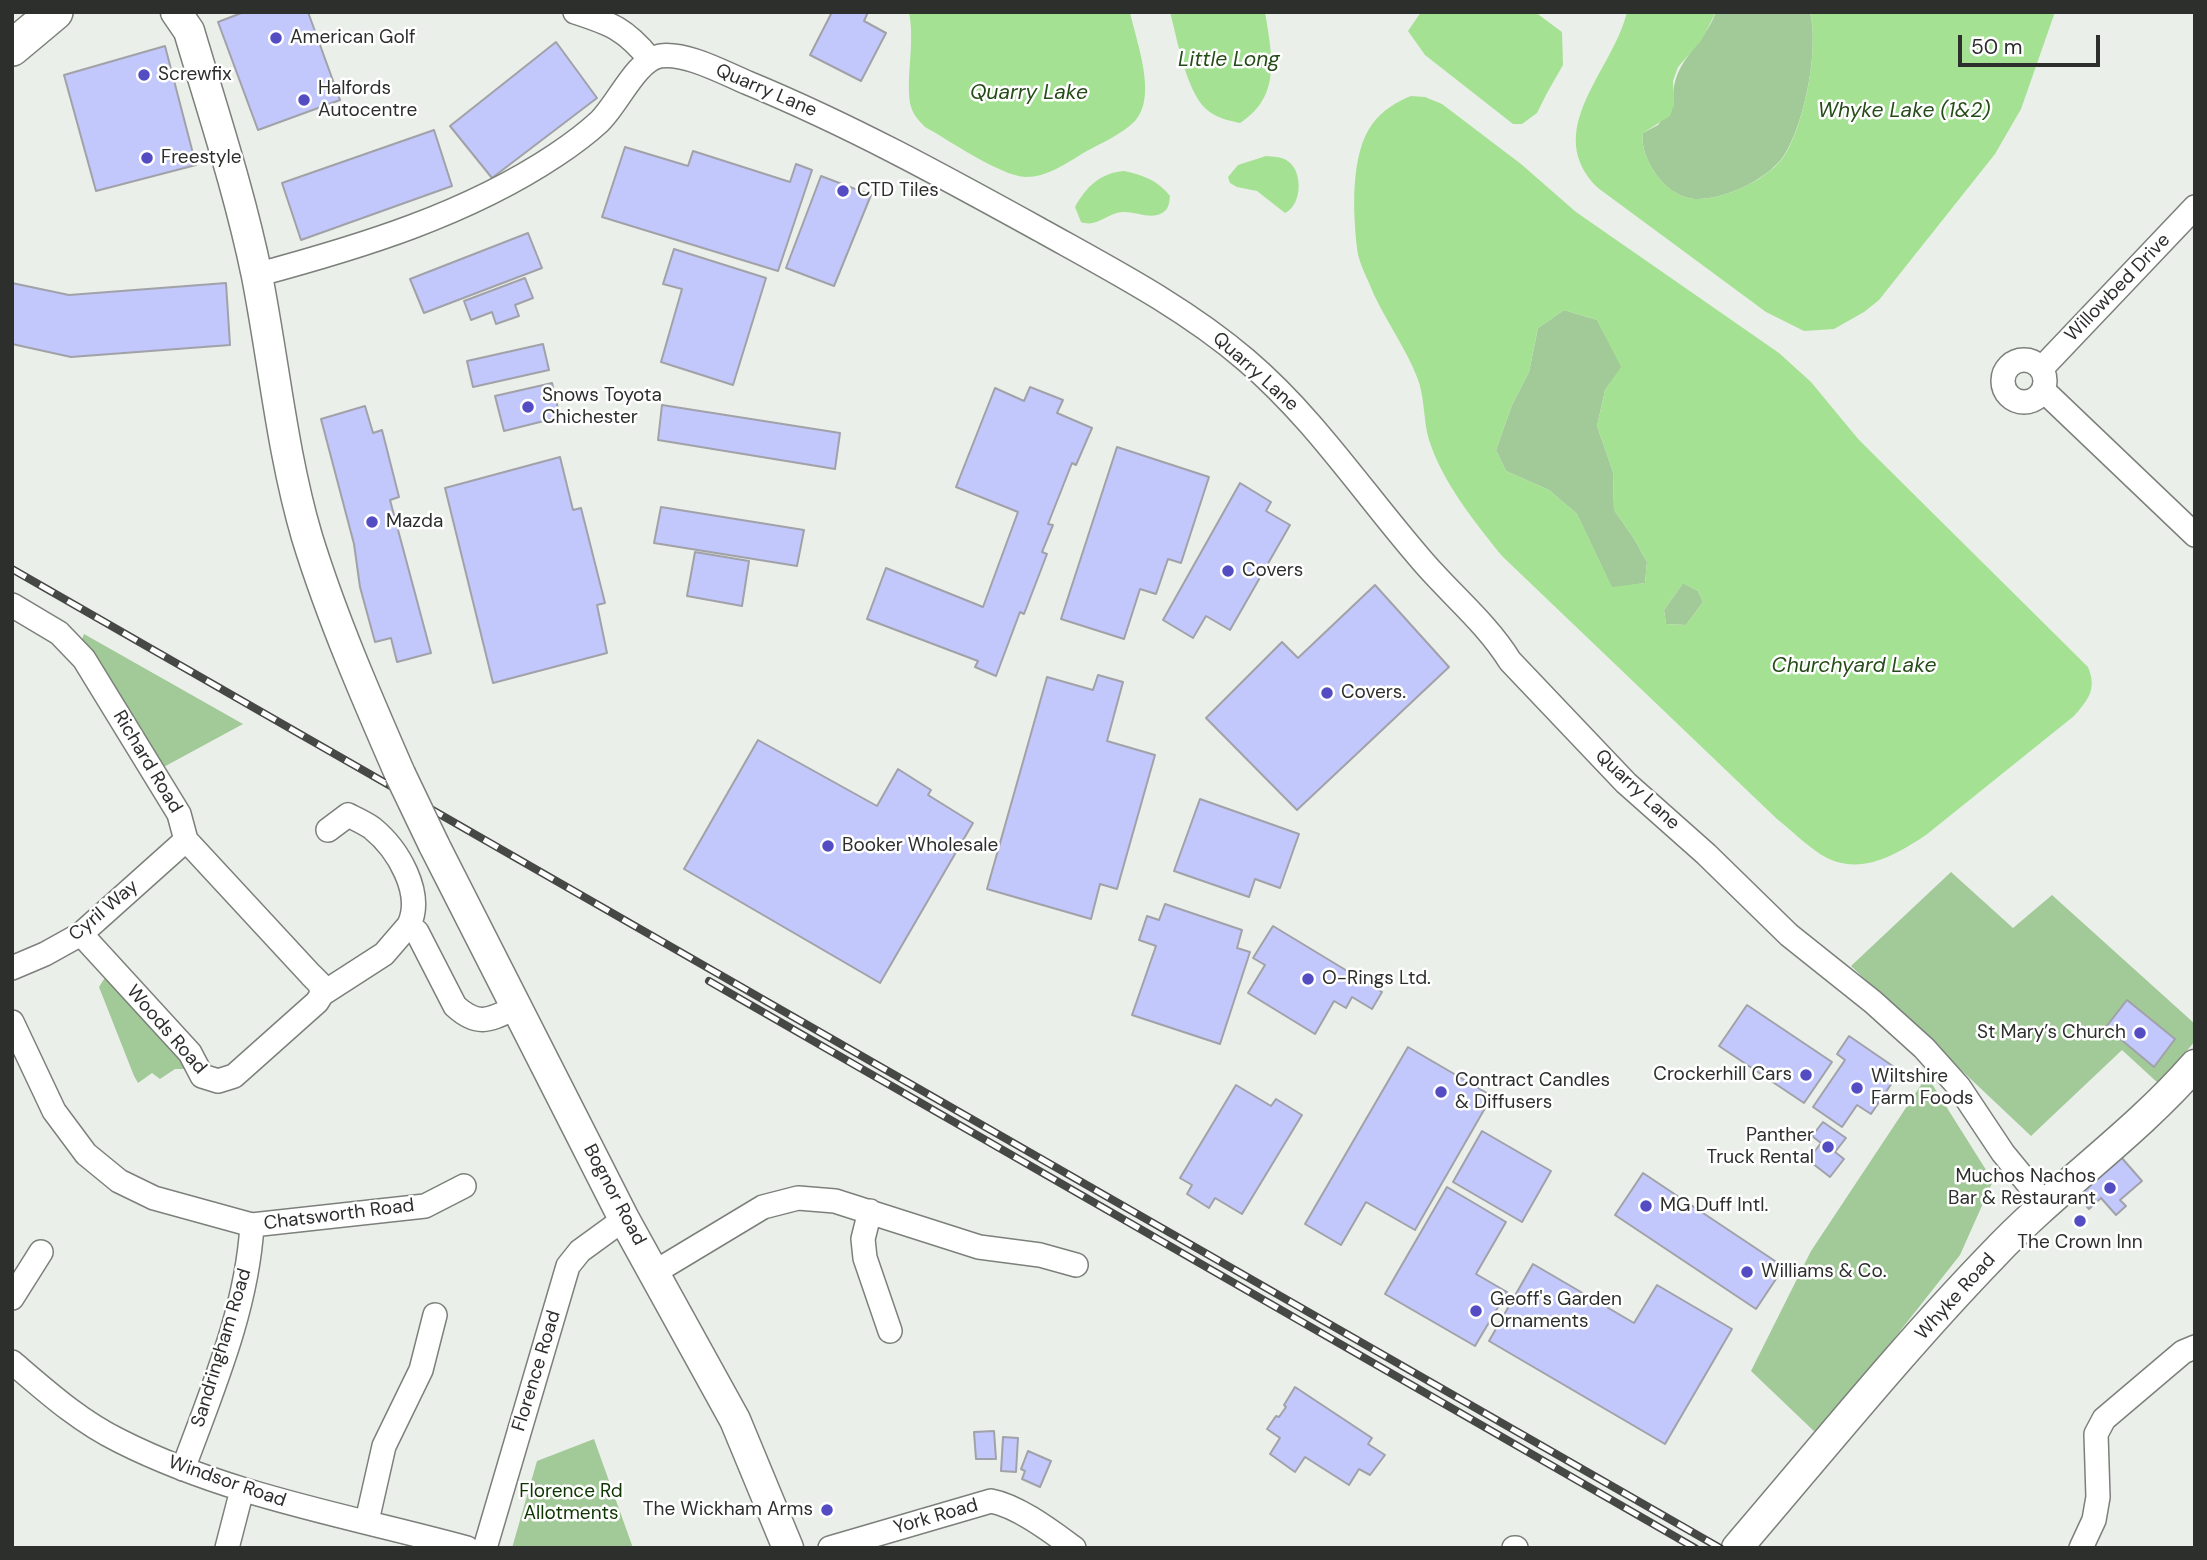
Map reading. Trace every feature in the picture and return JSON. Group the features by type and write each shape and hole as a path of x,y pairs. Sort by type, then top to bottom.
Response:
{"highway":[{"path":"12,48 55,12"}],"main road":[{"name":"Bognor Road","path":"185,18 233,180 257,275 295,489 307,537 349,656 434,845 625,1219 735,1420 788,1548"},
{"name":"Whyke Road","path":"1737,1548 1993,1255 2044,1203 2191,1078"}],"street":[{"path":"257,275 420,225 535,169 599,121 619,99 637,70 650,59 625,32 602,20 575,12"},
{"name":"Quarry Lane","path":"650,59 665,55 698,62 806,107 880,142 1141,286 1222,340 1250,363 1303,415 1421,560 1500,644 1510,661 1626,783 1706,854 1789,935 1873,1002 1924,1048 1959,1087 2003,1153 2044,1203"},
{"name":"Willowbed Drive","path":"2195,207 2042,379 2195,535"},
{"name":"Richard Road","path":"12,606 59,633 84,659 179,814 186,840 320,984 322,994"},
{"path":"322,994 384,954 408,925 415,908 413,892 401,865 373,828 348,815 328,830"},
{"name":"Cyril Way","path":"12,968 81,934 186,840"},
{"path":"408,925 417,932 455,1006 463,1013 479,1021 517,1007"},
{"name":"Woods Road","path":"81,934 190,1053 202,1076 209,1079 218,1081 234,1076 317,1002 322,994"},
{"name":"Chatsworth Road","path":"12,1022 54,1111 86,1154 119,1181 154,1198 252,1225 425,1206 464,1186"},
{"path":"655,1272 763,1207 798,1198 835,1201 979,1247 1040,1255 1076,1265"},
{"path":"870,1211 863,1239 865,1258 890,1331"},
{"name":"Florence Road","path":"485,1548 568,1266 580,1251 625,1219"},
{"name":"Sandringham Road","path":"183,1469 237,1313 250,1260 252,1225"},
{"path":"12,1298 41,1252"},
{"path":"367,1521 384,1446 421,1370 435,1315"},
{"path":"2081,1548 2094,1520 2098,1497 2096,1433 2104,1419 2183,1352 2195,1347"},
{"name":"Windsor Road","path":"12,1362 58,1403 118,1440 183,1469 276,1501 367,1521 467,1548"},
{"path":"227,1548 242,1490"},
{"name":"York Road","path":"830,1548 992,1501 1001,1503 1049,1530 1074,1548"}],"green space":[{"path":"1716,12 1810,12 1813,45 1811,64 1799,122 1779,162 1746,186 1719,196 1694,199 1677,193 1659,178 1645,154 1643,133 1658,125 1674,105 1676,78"},
{"path":"1564,310 1597,320 1622,367 1605,390 1597,426 1613,472 1614,510 1647,562 1645,583 1612,588 1577,514 1549,490 1506,471 1496,450 1512,405 1529,372 1538,328"},
{"path":"1683,583 1698,591 1703,602 1686,625 1666,624 1664,610"},
{"path":"84,634 243,724 160,769 80,645"},
{"path":"1951,872 2013,928 2052,895 2195,1024 2195,1041 2159,1084 2122,1050 2031,1136 1851,966"},
{"path":"108,973 189,1069 175,1069 160,1079 152,1073 138,1083 99,987"},
{"path":"1927,1076 1993,1181 1960,1255 1818,1435 1751,1371 1811,1251"},
{"name":"Florence Rd Allotments","path":"594,1439 633,1548 512,1548 537,1461"}],"water":[{"name":"Quarry Lake","path":"909,12 1130,12 1145,83 1142,110 1135,121 1124,130 1049,172 1026,177 1003,171 925,127 914,113 909,92"},
{"name":"Little Long","path":"1170,12 1265,12 1271,59 1268,87 1263,100 1240,123 1214,115 1199,101 1183,64"},
{"path":"1421,12 1535,12 1562,32 1563,65 1537,113 1522,124 1513,124 1425,55 1408,31"},
{"name":"Whyke Lake (1&2)","path":"1627,12 1716,12 1701,41 1678,67 1673,81 1674,105 1670,116 1643,133 1645,154 1659,178 1677,193 1688,198 1706,199 1746,186 1770,171 1786,153 1799,122 1808,84 1813,45 1810,12 2055,12 2021,109 1995,154 1879,300 1834,329 1804,331 1766,312 1598,188 1582,166 1576,145 1578,123 1585,101 1619,34"},
{"name":"Churchyard Lake","path":"1411,96 1425,97 1442,104 1521,164 1576,212 1779,353 1811,382 1859,440 2088,667 2092,682 2090,693 2074,716 1926,835 1888,857 1861,864 1834,861 1814,850 1777,819 1502,556 1470,515 1442,471 1429,440 1417,377 1374,295 1357,248 1354,201 1360,150 1377,118 1390,107","holes":["1564,310 1597,320 1621,367 1605,390 1597,426 1613,472 1614,510 1647,562 1645,583 1612,587 1577,514 1549,490 1506,471 1496,450 1512,405 1529,372 1538,328","1683,583 1698,591 1703,602 1686,625 1666,624 1664,610"]},
{"path":"1266,156 1286,160 1297,173 1299,189 1295,203 1285,213 1257,191 1230,183 1228,177 1238,165"},
{"path":"1124,171 1149,179 1165,190 1170,196 1165,211 1151,216 1122,212 1097,222 1081,222 1075,207 1084,193 1101,178"}],"building":[{"path":"244,12 308,12 340,100 258,130 218,22"},
{"path":"832,12 868,12 864,21 886,33 861,81 810,55"},
{"path":"556,42 597,98 492,178 450,126"},
{"path":"165,46 196,165 96,191 64,75"},
{"path":"434,130 452,186 301,240 282,183"},
{"path":"625,147 688,166 693,151 790,182 796,164 812,170 778,271 602,217"},
{"path":"821,176 871,195 834,286 786,268"},
{"path":"528,233 542,268 424,313 410,279"},
{"path":"674,249 766,278 733,385 661,362 682,289 663,284"},
{"path":"525,278 533,298 515,305 519,316 496,324 492,312 471,320 464,301"},
{"path":"12,283 69,295 226,283 230,345 71,357 12,344"},
{"path":"543,344 549,370 473,387 467,361"},
{"name":"Snows Toyota Chichester","path":"552,383 560,417 504,431 495,396"},
{"path":"1030,387 1063,400 1057,413 1092,428 1076,465 1072,463 1048,524 1053,525 1042,552 1047,554 1024,614 1020,612 996,676 975,667 978,661 867,619 886,568 983,607 1018,512 956,487 995,388 1024,401"},
{"path":"662,405 840,433 835,469 658,440"},
{"name":"Mazda","path":"365,406 373,433 382,430 399,497 390,500 431,653 397,662 391,638 375,642 360,587 354,544 321,419"},
{"path":"1117,447 1209,477 1181,563 1168,559 1156,594 1140,589 1124,639 1061,619"},
{"path":"560,457 573,510 581,508 605,603 597,605 607,653 493,683 445,488"},
{"name":"Covers","path":"1240,483 1271,502 1266,511 1290,525 1230,630 1206,616 1193,638 1163,620"},
{"path":"661,507 804,530 797,566 654,543"},
{"path":"695,552 749,561 742,606 687,596"},
{"name":"Covers.","path":"1375,585 1449,667 1297,810 1206,718 1282,642 1298,658"},
{"path":"1098,675 1123,682 1107,741 1155,755 1117,889 1100,884 1091,919 987,889 1047,677 1093,690"},
{"name":"Booker Wholesale","path":"758,740 877,806 898,769 931,790 928,795 973,823 880,983 684,869"},
{"path":"1200,799 1299,834 1280,888 1255,879 1249,897 1174,871"},
{"path":"1165,904 1242,930 1237,948 1250,952 1220,1044 1132,1015 1156,946 1139,940 1147,916 1159,920"},
{"name":"O-Rings Ltd.","path":"1273,926 1382,992 1372,1009 1352,997 1346,1008 1334,1001 1315,1034 1248,993 1265,965 1253,958"},
{"name":"St Mary’s Church","path":"2127,1000 2175,1039 2154,1067 2106,1027"},
{"path":"1747,1005 1832,1062 1804,1103 1719,1046"},
{"name":"Wiltshire Farm Foods","path":"1849,1036 1900,1071 1871,1114 1857,1105 1842,1127 1813,1107 1845,1060 1837,1054"},
{"path":"1408,1047 1492,1096 1415,1230 1366,1202 1341,1245 1305,1224"},
{"path":"1236,1085 1271,1106 1276,1099 1302,1115 1242,1214 1215,1198 1209,1208 1187,1194 1192,1185 1180,1178"},
{"name":"Panther Truck Rental","path":"1823,1122 1846,1138 1835,1152 1844,1159 1830,1177 1808,1160 1821,1143 1812,1136"},
{"path":"1482,1131 1551,1171 1522,1222 1453,1182"},
{"name":"Muchos Nachos Bar & Restaurant","path":"2121,1157 2142,1181 2120,1200 2126,1206 2116,1215 2101,1198 2089,1209 2077,1195"},
{"path":"1643,1173 1784,1267 1756,1309 1615,1215"},
{"path":"1447,1187 1506,1222 1476,1274 1507,1292 1475,1346 1385,1294"},
{"path":"1533,1264 1634,1323 1657,1285 1732,1329 1665,1444 1489,1341"},
{"path":"1295,1387 1372,1438 1368,1444 1385,1455 1370,1475 1359,1469 1349,1485 1305,1457 1295,1472 1270,1454 1280,1438 1267,1429 1286,1407 1284,1405"},
{"path":"994,1431 996,1459 976,1459 974,1432"},
{"path":"1003,1437 1018,1438 1016,1472 1001,1471"},
{"path":"1028,1451 1051,1461 1040,1487 1022,1479 1025,1471 1021,1469"}],"railway":[{"path":"12,569 1720,1548"},
{"path":"709,981 1695,1548"}],"place":[{"name":"American Golf","path":"276,38"},
{"name":"Screwfix","path":"144,75"},
{"name":"Halfords Autocentre","path":"304,100"},
{"name":"Freestyle","path":"147,158"},
{"name":"CTD Tiles","path":"843,191"},
{"name":"Snows Toyota Chichester","path":"528,407"},
{"name":"Mazda","path":"372,522"},
{"name":"Covers","path":"1228,571"},
{"name":"Covers.","path":"1327,693"},
{"name":"Booker Wholesale","path":"828,846"},
{"name":"O-Rings Ltd.","path":"1308,979"},
{"name":"St Mary’s Church","path":"2140,1033"},
{"name":"Crockerhill Cars","path":"1806,1075"},
{"name":"Wiltshire Farm Foods","path":"1857,1088"},
{"name":"Contract Candles & Diffusers","path":"1441,1092"},
{"name":"Panther Truck Rental","path":"1828,1147"},
{"name":"Muchos Nachos Bar & Restaurant","path":"2110,1188"},
{"name":"MG Duff Intl.","path":"1646,1206"},
{"name":"The Crown Inn","path":"2080,1221"},
{"name":"Williams & Co.","path":"1747,1272"},
{"name":"Geoff's Garden Ornaments","path":"1476,1311"},
{"name":"The Wickham Arms","path":"827,1510"}]}
